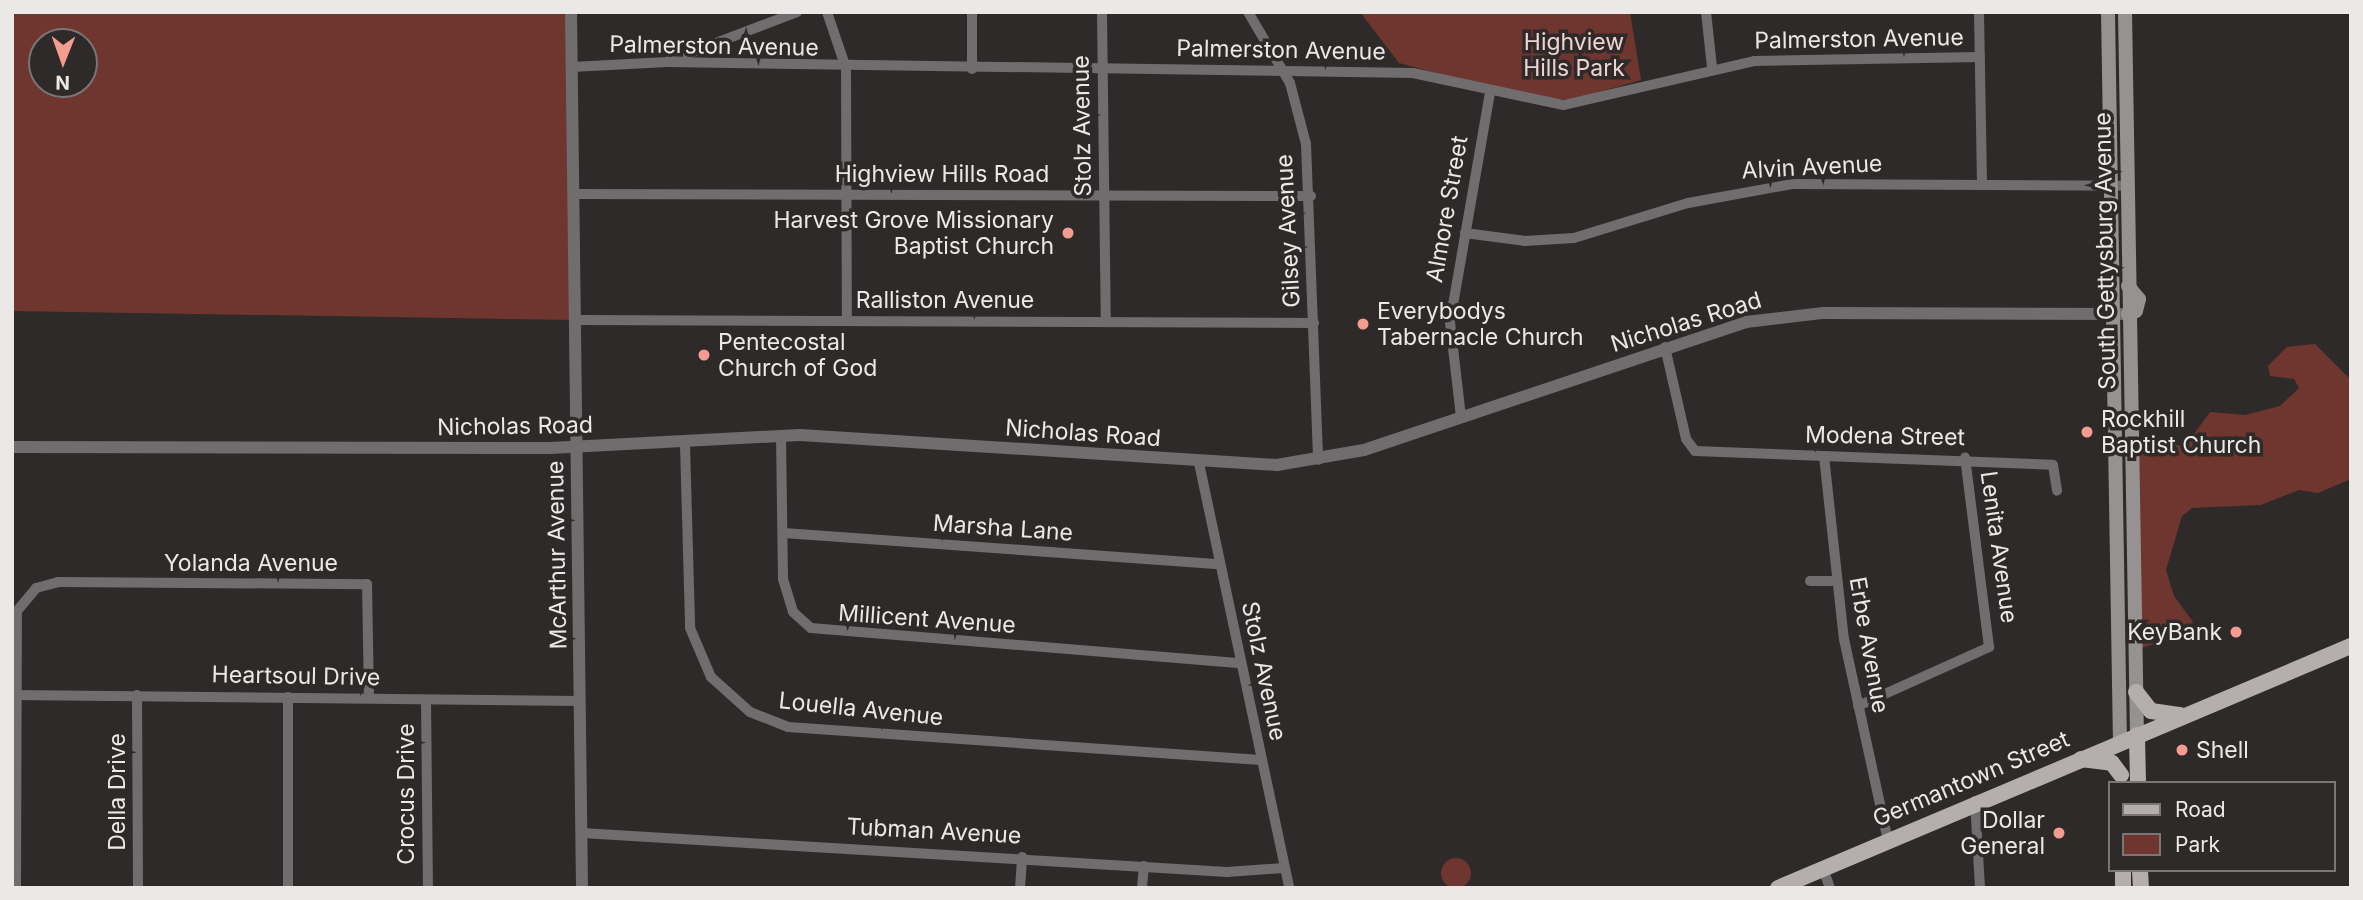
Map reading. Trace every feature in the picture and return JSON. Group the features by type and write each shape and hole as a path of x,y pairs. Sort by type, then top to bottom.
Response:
{"main road":[{"name":"South Gettysburg Avenue","path":"2108,12 2110,186 2121,315 2138,781"},
{"name":"South Gettysburg Avenue","path":"2121,315 2137,311 2139,299 2128,286 2125,12"},
{"name":"South Gettysburg Avenue","path":"2121,315 2121,779"},
{"name":"Germantown Street","path":"1778,888 1975,801 2351,646"},
{"path":"2136,692 2151,711 2184,716"},
{"path":"2075,759 2103,760 2121,779"}],"street":[{"name":"McArthur Avenue","path":"571,12 582,888"},
{"path":"667,62 797,12"},
{"path":"827,12 846,68 849,195 847,321"},
{"path":"972,12 972,69"},
{"name":"Stolz Avenue","path":"1102,12 1106,322"},
{"name":"Gilsey Avenue","path":"1248,12 1285,72 1302,127 1311,196 1318,460"},
{"path":"1706,12 1713,67"},
{"path":"1979,12 1982,184"},
{"name":"Palmerston Avenue","path":"572,67 667,62 846,68 1413,73 1534,103 1583,103 1713,67 1810,57 1980,57"},
{"name":"Almore Street","path":"1461,417 1449,334 1489,92"},
{"name":"Alvin Avenue","path":"1465,233 1515,241 1574,238 1715,196 1793,184 2127,186"},
{"name":"Highview Hills Road","path":"573,194 1311,196"},
{"name":"Nicholas Road","path":"12,447 577,446 685,444 781,436 1199,463 1318,460 1461,417 1746,321 1796,315 2121,315"},
{"name":"Ralliston Avenue","path":"576,320 1314,323"},
{"name":"Modena Street","path":"1665,347 1692,449 1824,456 1965,457 2053,465 2057,491"},
{"name":"Millicent Avenue","path":"781,436 784,533 790,606 801,621 823,632 1241,663"},
{"name":"Louella Avenue","path":"685,444 692,636 711,677 750,712 801,729 1261,760"},
{"name":"Erbe Avenue","path":"1824,456 1836,581 1857,706 1888,840"},
{"name":"Lenita Avenue","path":"1857,706 1984,652 1990,642 1965,457"},
{"name":"Stolz Avenue","path":"1199,463 1289,888"},
{"name":"Marsha Lane","path":"784,533 1220,564"},
{"path":"1810,580 1836,581"},
{"name":"Yolanda Avenue","path":"14,695 17,611 24,597 58,582 367,584 369,698"},
{"path":"14,695 16,888"},
{"name":"Heartsoul Drive","path":"14,695 580,701"},
{"name":"Della Drive","path":"137,695 138,888"},
{"path":"288,697 288,888"},
{"name":"Crocus Drive","path":"426,700 428,888"},
{"path":"1975,801 1980,888"},
{"name":"Tubman Avenue","path":"582,833 1144,866 1284,868"},
{"path":"1020,888 1022,857"},
{"path":"1142,888 1144,866"},
{"path":"1823,868 1830,888"}],"green space":[{"path":"12,12 571,12 576,320 12,311"},
{"name":"Highview Hills Park","path":"1360,12 1630,12 1641,80 1572,100 1527,97 1399,63"},
{"path":"2315,344 2351,380 2351,479 2318,493 2299,490 2261,505 2192,508 2182,516 2166,570 2174,596 2193,622 2182,637 2136,649 2131,447 2186,445 2210,412 2245,415 2280,406 2299,388 2294,379 2270,376 2268,366 2287,347"},
{"path":"1456,858 1467,862 1471,873 1467,884 1456,888 1445,884 1441,873 1445,862"}],"place":[{"name":"Harvest Grove Missionary Baptist Church","path":"1068,233"},
{"name":"Everybodys Tabernacle Church","path":"1363,324"},
{"name":"Pentecostal Church of God","path":"704,355"},
{"name":"Rockhill Baptist Church","path":"2087,432"},
{"name":"KeyBank","path":"2236,632"},
{"name":"Shell","path":"2182,750"},
{"name":"Dollar General","path":"2059,833"}]}
